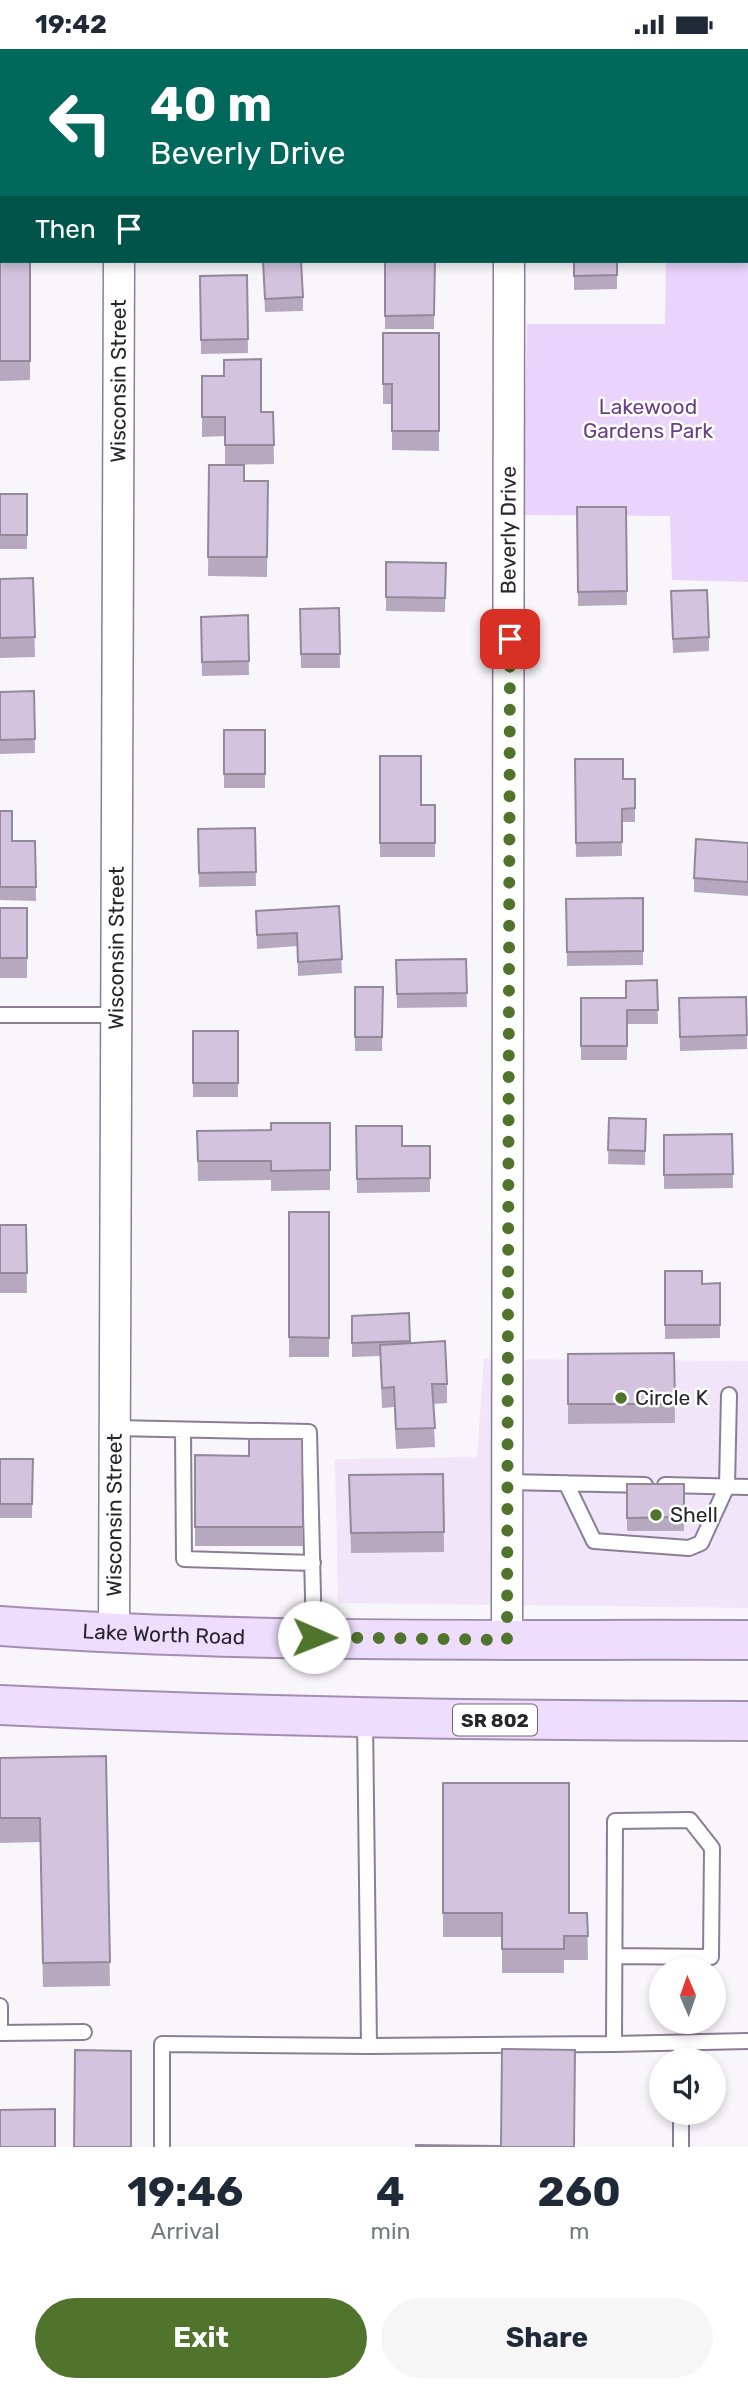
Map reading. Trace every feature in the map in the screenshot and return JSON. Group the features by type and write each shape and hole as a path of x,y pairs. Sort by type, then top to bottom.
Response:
{"main road":[{"name":"Lake Worth Road","path":"0,1626 114,1634 507,1640 748,1640"},
{"name":"SR 802","path":"0,1705 131,1712 522,1721 748,1721"}],"street":[{"name":"Wisconsin Street","path":"114,1634 120,263"},
{"name":"Beverly Drive","path":"507,1640 509,263"}],"lane":[{"path":"0,1015 116,1016"},
{"path":"566,1483 594,1541 689,1548 701,1543 727,1486 729,1395"},
{"path":"115,1428 309,1432 314,1637"},
{"path":"183,1430 184,1559 313,1563"},
{"path":"508,1482 748,1487"},
{"path":"365,1717 369,2046"},
{"path":"614,2044 615,1821 690,1820 712,1848 711,1957 615,1956"},
{"path":"0,2005 0,2033 84,2032"},
{"path":"162,2147 162,2044 369,2046 748,2041"},
{"path":"681,2043 681,2048"},
{"path":"681,2125 681,2147"}],"shaded area":[{"path":"484,1359 748,1361 748,1608 338,1603 335,1459 477,1457"}],"green space":[{"name":"Lakewood Gardens Park","path":"666,263 748,263 748,582 672,580 670,516 523,515 527,324 665,324"}],"building":[{"path":"0,263 30,263 30,361 0,361"},
{"path":"263,263 301,263 303,297 265,299"},
{"path":"385,263 435,263 434,315 385,316"},
{"path":"574,263 617,263 617,275 574,276"},
{"path":"247,275 248,339 201,340 200,276"},
{"path":"383,333 439,333 439,431 392,431 392,384 383,384"},
{"path":"261,359 261,412 273,412 274,445 225,445 225,417 202,417 202,376 224,376 224,360"},
{"path":"209,465 244,465 244,481 268,481 267,557 208,557"},
{"path":"0,494 27,494 27,535 0,535"},
{"path":"577,507 626,507 627,591 578,592"},
{"path":"386,562 446,563 445,598 386,597"},
{"path":"33,578 35,637 0,638 0,579"},
{"path":"707,590 709,637 673,639 671,591"},
{"path":"339,608 340,654 301,654 300,609"},
{"path":"248,615 249,661 202,662 201,617"},
{"path":"34,691 35,739 0,740 0,692"},
{"path":"224,730 265,730 265,774 224,774"},
{"path":"380,756 421,756 421,805 435,805 435,843 380,843"},
{"path":"575,759 623,759 623,779 635,779 635,808 622,809 622,842 576,843"},
{"path":"0,811 12,811 12,841 35,841 36,887 0,887"},
{"path":"255,828 256,872 199,873 198,829"},
{"path":"696,839 748,843 748,882 694,878"},
{"path":"643,898 643,951 567,952 566,899"},
{"path":"339,906 342,959 298,962 297,933 257,935 256,911"},
{"path":"0,908 27,908 27,958 0,958"},
{"path":"466,959 467,993 397,994 396,960"},
{"path":"657,980 658,1010 627,1010 627,1046 581,1046 581,998 626,998 626,981"},
{"path":"355,987 383,987 382,1037 355,1037"},
{"path":"746,997 747,1035 680,1037 679,998"},
{"path":"193,1031 238,1031 238,1083 193,1083"},
{"path":"609,1118 646,1119 645,1151 608,1150"},
{"path":"271,1123 330,1123 330,1170 271,1171 271,1161 198,1161 197,1131 271,1130"},
{"path":"356,1126 402,1126 402,1146 430,1146 430,1178 357,1179"},
{"path":"732,1134 733,1174 664,1175 664,1135"},
{"path":"289,1212 329,1212 329,1338 289,1337"},
{"path":"0,1225 26,1225 27,1273 0,1273"},
{"path":"665,1271 702,1271 702,1284 720,1283 720,1325 665,1325"},
{"path":"409,1313 410,1341 352,1343 352,1316"},
{"path":"445,1341 447,1384 432,1384 435,1428 396,1429 394,1387 382,1388 380,1345"},
{"name":"Circle K","path":"674,1353 675,1404 568,1404 568,1354"},
{"path":"249,1439 302,1439 303,1527 195,1527 195,1455 249,1456"},
{"path":"0,1459 33,1459 32,1504 0,1504"},
{"path":"443,1474 444,1532 351,1533 349,1475"},
{"path":"627,1484 684,1484 684,1517 627,1518"},
{"path":"106,1756 110,1962 43,1963 40,1818 0,1818 0,1758"},
{"path":"443,1783 569,1783 569,1913 587,1913 588,1936 564,1936 564,1949 502,1949 502,1913 443,1913"},
{"path":"502,2049 575,2050 574,2147 416,2147 501,2146"},
{"path":"75,2050 131,2051 131,2147 74,2147"},
{"path":"55,2109 55,2147 0,2147 0,2110"}],"place":[{"name":"Circle K","path":"621,1398"},
{"name":"Shell","path":"656,1515"}],"route":[{"path":"314,1637 507,1640 510,639"}]}
